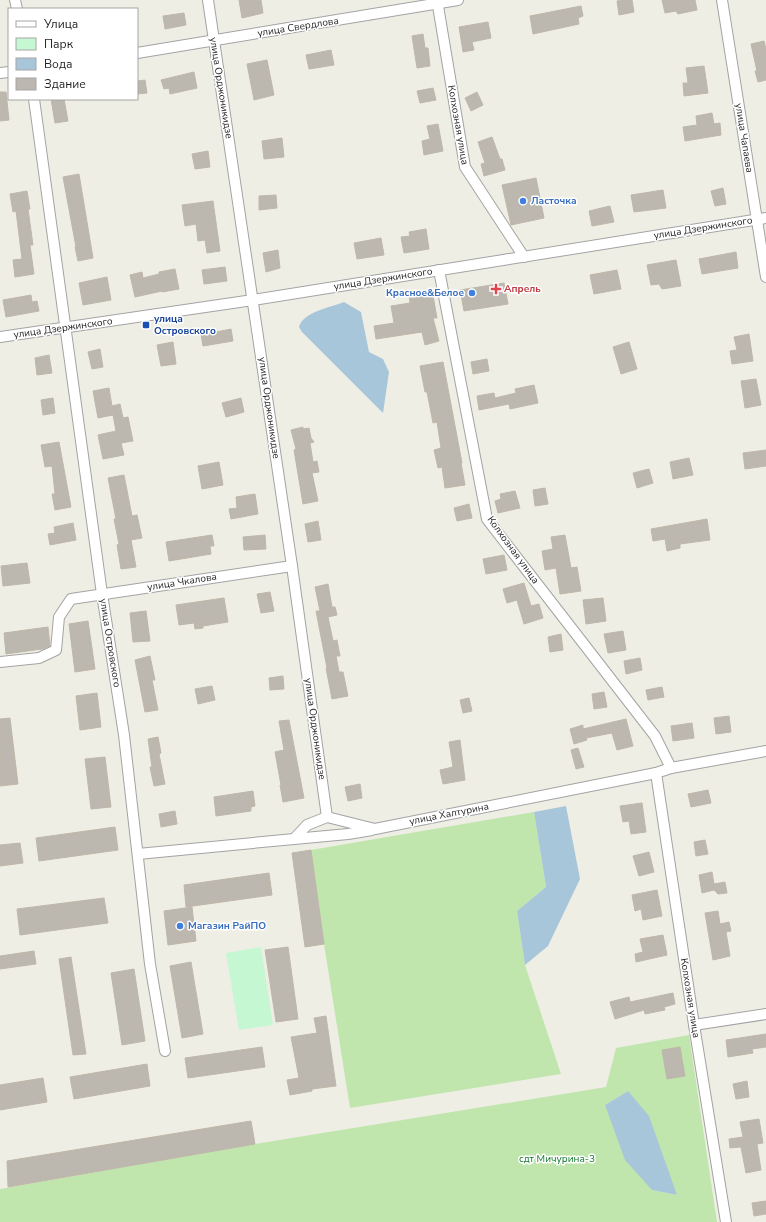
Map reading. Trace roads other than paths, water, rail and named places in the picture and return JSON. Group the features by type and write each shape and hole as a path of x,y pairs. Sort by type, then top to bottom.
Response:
{"street":[{"name":"улица Орджоникидзе","path":"208,0 292,566 327,817"},
{"name":"улица Свердлова","path":"138,53 437,2 458,0"},
{"name":"улица Чапаева","path":"722,0 762,219 766,277"},
{"name":"Колхозная улица","path":"437,2 465,167 524,257"},
{"name":"улица Островского","path":"34,100 64,327 102,594 124,734 150,964 165,1051"},
{"name":"улица Дзержинского","path":"0,337 253,300 762,219"},
{"name":"Колхозная улица","path":"439,270 487,518 655,736 671,768"},
{"name":"улица Чкалова","path":"0,662 39,658 56,650 59,617 71,599 292,566"},
{"name":"улица Халтурина","path":"327,817 375,829 656,773 671,768 766,751"},
{"name":"Колхозная улица","path":"656,773 694,1025 726,1222"},
{"path":"294,839 307,825 327,817"},
{"path":"138,854 348,834 375,829"},
{"path":"694,1025 766,1014"}],"water":[{"path":"344,302 361,312 369,352 383,359 389,372 383,413 302,332 299,327 306,317 325,308"},
{"path":"566,806 580,879 548,946 525,965 517,911 546,887 534,812"},
{"path":"628,1091 649,1116 677,1195 652,1190 625,1160 605,1105"}],"place":[{"name":"Ласточка","path":"523,201"},
{"name":"Апрель","path":"496,289"},
{"name":"Красное&Белое","path":"472,293"},
{"name":"улица Островского","path":"146,325"},
{"name":"Магазин РайПО","path":"180,926"}],"park label":[{"name":"сдт Мичурина-3","path":"557,1159"}]}
